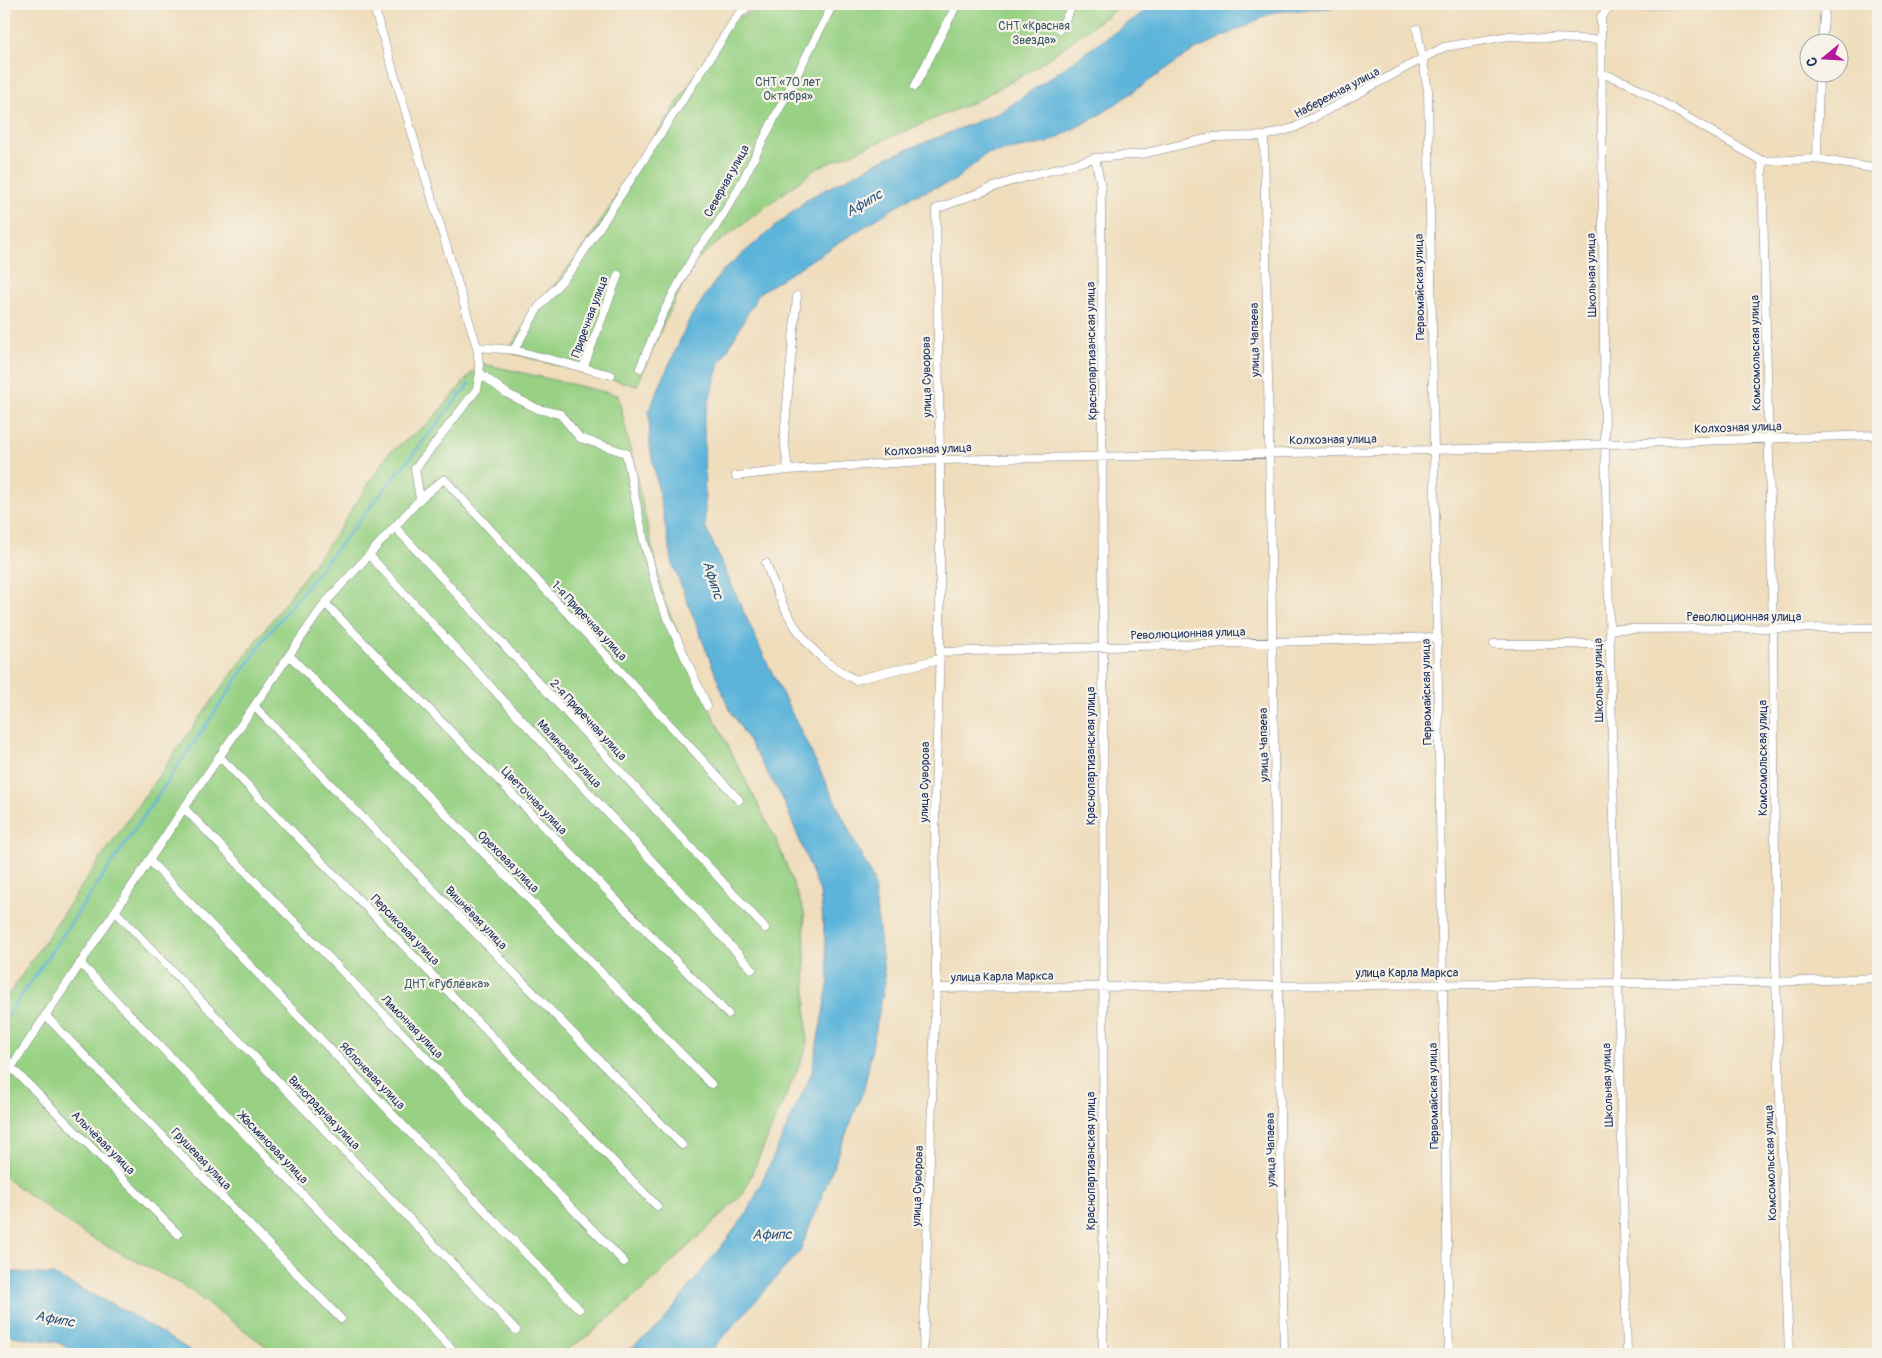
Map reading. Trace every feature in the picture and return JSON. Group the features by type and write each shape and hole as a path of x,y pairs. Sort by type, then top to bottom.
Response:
{"street":[{"path":"4,1078 219,756 325,603 420,499 415,469 477,389 480,373 477,346 372,4"},
{"path":"514,350 538,308 574,268 738,15 751,4"},
{"name":"Северная улица","path":"640,368 662,315 698,250 714,229 736,193 833,4"},
{"path":"915,86 957,4"},
{"path":"1060,29 1073,4"},
{"name":"Школьная улица","path":"1627,1354 1605,445 1601,17 1608,8 1621,5 1743,4"},
{"path":"1823,32 1826,4"},
{"name":"Первомайская улица","path":"1417,30 1424,59 1428,90 1449,1354"},
{"name":"Набережная улица","path":"936,209 1005,183 1095,158 1142,154 1214,137 1264,136 1294,128 1444,47 1509,36 1600,40"},
{"path":"1601,73 1628,83 1762,161 1818,159 1878,169"},
{"path":"1818,159 1820,82"},
{"name":"улица Чапаева","path":"1264,136 1268,453 1280,985 1284,1354"},
{"name":"Краснопартизанская улица","path":"1095,158 1102,186 1104,456 1102,648 1102,1354"},
{"name":"Комсомольская улица","path":"1762,161 1773,629 1776,982 1789,1354"},
{"name":"улица Суворова","path":"923,1354 936,988 935,794 939,656 940,460 936,209"},
{"name":"Приречная улица","path":"584,366 618,274"},
{"path":"788,470 784,437 797,296"},
{"path":"477,346 514,350 584,366 611,375"},
{"path":"480,373 506,393 538,409 560,414 580,438 626,453 644,542 660,601 707,706"},
{"name":"Колхозная улица","path":"736,476 788,470 940,460 1434,450 1878,435"},
{"name":"1-я Приречная улица","path":"420,499 444,480 739,800"},
{"name":"2-я Приречная улица","path":"395,527 765,928"},
{"name":"Малиновая улица","path":"369,555 752,968"},
{"name":"Революционная улица","path":"766,563 775,589 797,631 823,659 855,680 939,656 1102,648 1438,637"},
{"name":"Цветочная улица","path":"325,603 728,1014"},
{"name":"Революционная улица","path":"1609,629 1878,628"},
{"path":"1494,644 1610,644"},
{"name":"Ореховая улица","path":"289,655 712,1084"},
{"name":"Вишнёвая улица","path":"254,706 682,1145"},
{"name":"Персиковая улица","path":"219,756 658,1206"},
{"name":"Лимонная улица","path":"184,808 624,1262"},
{"name":"Яблоневая улица","path":"149,860 579,1309"},
{"name":"Виноградная улица","path":"115,911 516,1330"},
{"name":"Жасминовая улица","path":"80,963 450,1348"},
{"name":"улица Карла Маркса","path":"936,988 1776,982 1878,978"},
{"name":"Грушевая улица","path":"45,1016 341,1319"},
{"name":"Алычёвая улица","path":"11,1068 178,1234"}],"green space":[{"name":"СНТ «70 лет Октября»","path":"753,4 1123,4 1032,70 974,102 817,168 695,260 661,329 637,386 507,352 537,307 582,250 731,20 755,11"},
{"name":"ДНТ «Рублёвка»","path":"480,363 618,395 664,600 713,716 778,844 804,912 807,1047 743,1194 645,1288 587,1337 560,1354 277,1354 181,1284 84,1234 4,1177 4,1002 74,897 200,717 336,534 389,453 430,422"}],"water":[{"name":"Афипс","path":"1155,4 1386,4 1274,12 1191,52 1101,114 1048,143 986,154 954,181 913,196 759,293 719,365 704,419 705,526 761,650 873,879 885,982 864,1089 800,1251 708,1354 624,1354 660,1325 748,1212 812,1072 829,980 820,892 784,801 728,706 673,565 650,447 649,410 690,318 722,271 809,198 886,158 1001,112"},
{"name":"Афипс","path":"4,1271 53,1275 125,1311 196,1354 79,1354 57,1342 4,1335"}],"waterway":[{"path":"4,1021 266,637 469,384"}],"park label":[{"name":"СНТ «Красная Звезда»","path":"1034,33"}]}
